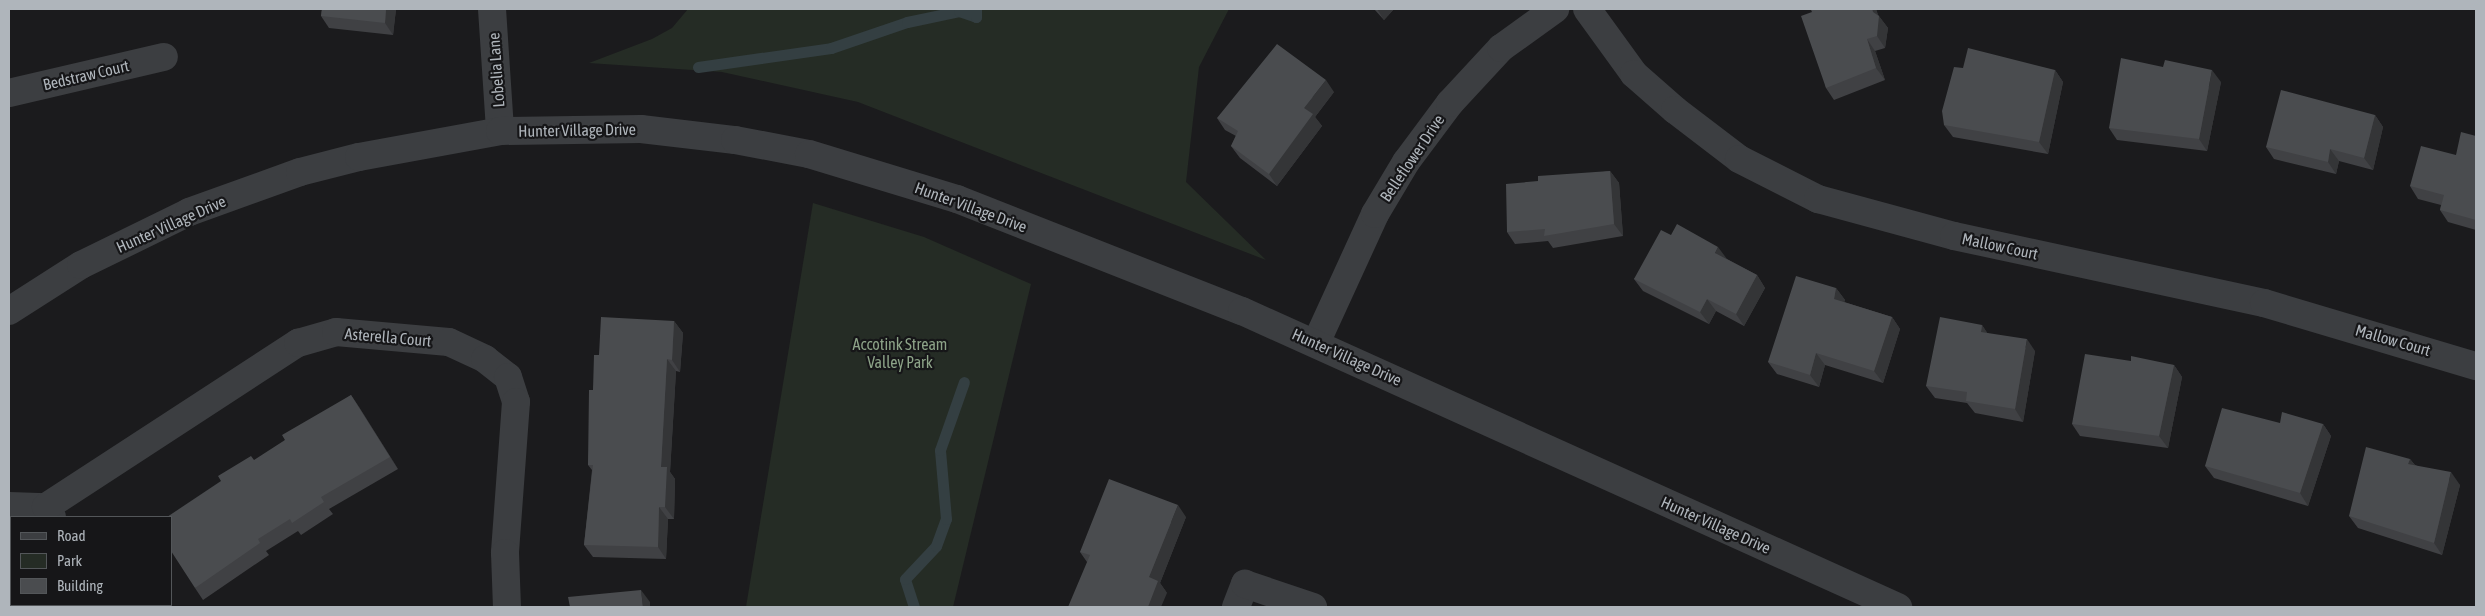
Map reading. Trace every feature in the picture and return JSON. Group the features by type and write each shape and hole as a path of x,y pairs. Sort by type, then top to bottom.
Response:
{"street":[{"name":"Lobelia Lane","path":"492,9 500,131"},
{"name":"Belleflower Drive","path":"1316,343 1375,214 1406,162 1450,103 1501,48 1555,9"},
{"name":"Mallow Court","path":"1587,9 1634,74 1675,110 1739,159 1818,199 1954,236 2264,302 2476,366"},
{"name":"Bedstraw Court","path":"9,93 164,57"},
{"name":"Hunter Village Drive","path":"9,311 81,265 189,212 334,164 500,131 640,129 809,154 957,199 1316,343 1898,607"},
{"name":"Asterella Court","path":"9,506 49,512 298,343 336,332 449,342 485,359 508,377 516,402 505,553 508,607"},
{"path":"1236,607 1245,584 1313,607"}],"green space":[{"path":"688,9 1229,9 1199,67 1186,182 1266,260 858,102 722,72 589,63 652,39 672,28"},
{"name":"Accotink Stream Valley Park","path":"813,203 924,237 1031,284 953,607 746,607"}],"building":[{"path":"322,9 386,9 385,23 321,16"},
{"path":"1811,9 1872,9 1879,16 1877,36 1867,39 1876,68 1826,88 1801,16 1812,12"},
{"path":"1277,44 1326,80 1304,108 1313,114 1269,174 1231,146 1238,131 1217,118"},
{"path":"1968,48 2055,70 2039,142 1944,125 1942,111 1954,67 1963,68"},
{"path":"2121,58 2163,67 2165,60 2212,70 2199,139 2109,128"},
{"path":"2281,90 2375,115 2364,158 2330,149 2328,162 2266,147"},
{"path":"2461,132 2476,136 2476,220 2440,210 2444,195 2410,186 2421,146 2456,155"},
{"path":"1610,171 1614,224 1544,236 1545,229 1507,232 1506,184 1538,181 1538,176"},
{"path":"1677,224 1718,247 1715,253 1757,275 1736,314 1707,299 1700,312 1634,279 1661,230 1671,235"},
{"path":"1796,276 1836,288 1834,299 1892,317 1874,371 1816,353 1810,375 1768,362"},
{"path":"601,317 674,321 672,360 667,359 661,467 667,467 665,507 659,507 658,547 584,545 593,465 588,465 589,390 593,390 594,355 599,355"},
{"path":"1940,317 1982,325 1981,332 2027,339 2015,409 1966,401 1967,392 1926,386"},
{"path":"2085,354 2131,361 2131,356 2174,365 2159,436 2072,424"},
{"path":"351,395 390,457 321,497 324,502 292,523 290,519 258,539 260,543 195,588 172,553 172,516 168,516 221,481 218,476 251,456 254,460 285,440 282,435"},
{"path":"2222,408 2280,423 2282,412 2323,424 2300,493 2205,466"},
{"path":"2366,447 2410,459 2408,464 2451,472 2434,543 2349,516"},
{"path":"1109,479 1178,505 1149,577 1158,581 1148,607 1068,607 1090,555 1080,552"},
{"path":"641,590 643,607 570,607 568,597"},
{"path":"9,595 10,606 17,607 9,607"}],"waterway":[{"path":"698,67 831,48 907,22 959,11 976,17 976,9"},
{"path":"914,607 905,579 936,546 946,519 940,450 964,382"}]}
